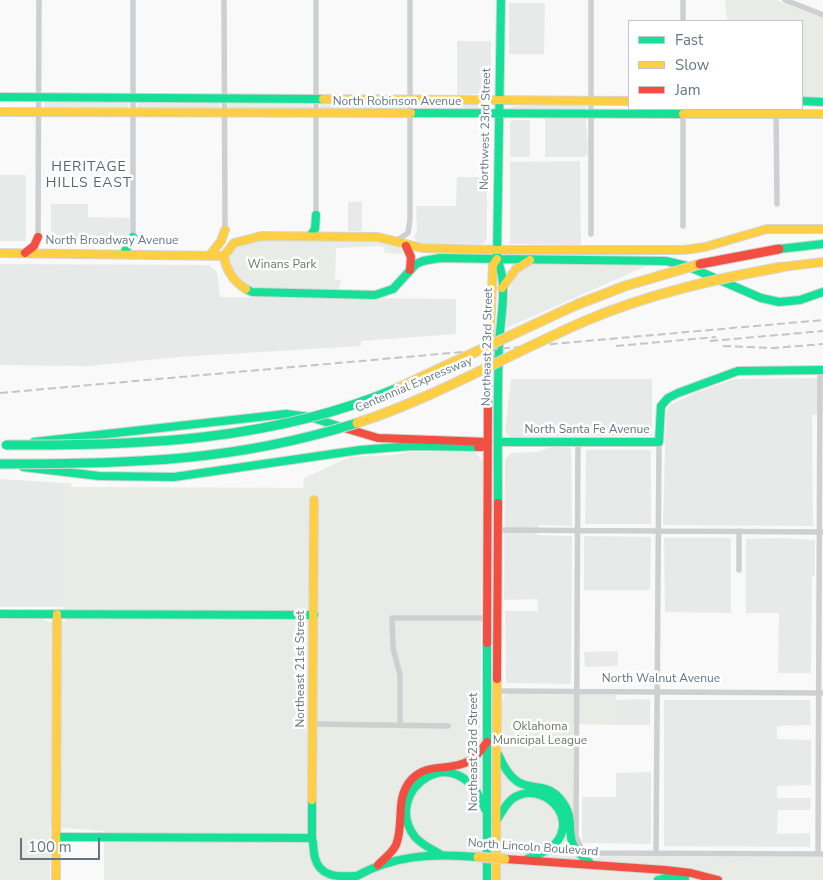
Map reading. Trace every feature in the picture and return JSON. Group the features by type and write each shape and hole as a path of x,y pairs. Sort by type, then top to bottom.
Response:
{"main road":[{"name":"Northwest 23rd Street","path":"497,254 501,0"},
{"name":"North Robinson Avenue","path":"0,97 628,101"},
{"path":"803,102 823,102"},
{"name":"North Robinson Avenue","path":"0,112 591,115 683,112 776,112 823,114"},
{"path":"310,236 315,228 316,215"},
{"path":"823,229 767,229 747,233 706,247 684,250 497,254 433,259 416,264 393,289 375,295 260,294 239,286 227,272 224,256 230,245 252,237 378,237 406,246 497,254 530,260 653,260 675,262 704,272 754,297 776,302 805,300 823,292"},
{"path":"210,255 221,241 225,230"},
{"path":"25,253 34,246 38,237"},
{"path":"124,254 133,237"},
{"name":"Centennial Expressway","path":"3,445 173,443 234,435 302,420 353,405 405,385 577,305 614,290 701,264 779,249 823,244"},
{"path":"406,246 411,257 410,270"},
{"name":"North Broadway Avenue","path":"0,253 224,256"},
{"name":"Northeast 23rd Street","path":"496,880 499,345 502,288 502,265 497,254"},
{"name":"Northeast 23rd Street","path":"487,880 489,329 492,265 497,254"},
{"path":"502,288 516,269 530,260"},
{"name":"Centennial Expressway","path":"0,464 168,461 231,454 298,440 363,421 406,404 585,321 620,308 692,284 782,267 823,262"},
{"name":"North Santa Fe Avenue","path":"488,442 659,442 661,406 668,398 678,393 738,371 821,370"},
{"path":"3,445 273,414 297,414 378,438 488,442"},
{"path":"0,464 66,473 172,477 222,472 309,457 402,447 482,447 488,442"},
{"name":"Northeast 21st Street","path":"314,500 312,838 315,860 322,871 334,877 352,878"},
{"path":"0,614 314,615"},
{"path":"56,880 57,614"},
{"path":"378,865 396,843 400,804 406,787 412,780 434,766 459,765 470,762 477,756 487,741"},
{"path":"497,753 508,774 516,782 542,788 560,798 570,817 572,848 577,855 592,865"},
{"path":"440,854 419,842 408,826 405,814 406,802 417,784 437,772 459,775 474,785 487,813"},
{"path":"496,821 509,802 522,794 534,792 543,794 557,804 563,822 560,837 552,848 526,860"},
{"path":"56,837 312,838"},
{"name":"North Lincoln Boulevard","path":"352,878 378,865 411,856 440,854 691,873 718,880"},
{"path":"658,880 678,877 697,880"}],"street":[{"path":"38,237 39,0"},
{"path":"133,0 133,237"},
{"path":"224,0 225,230"},
{"path":"316,0 316,215"},
{"path":"395,241 407,234 410,219 410,0"},
{"path":"591,0 591,234"},
{"path":"683,0 683,20"},
{"path":"785,0 823,15"},
{"path":"683,112 684,226"},
{"path":"776,112 776,204"},
{"path":"578,442 576,836 579,846 586,852 820,854 821,370"},
{"path":"656,854 659,442"},
{"path":"498,530 821,532"},
{"path":"739,531 739,570"},
{"path":"400,725 400,675 393,648 392,618 498,619"},
{"name":"North Walnut Avenue","path":"498,691 820,693"},
{"path":"313,724 448,726"}],"shaded area":[{"path":"509,3 545,3 544,54 509,54"},
{"path":"457,41 491,41 491,93 457,95"},
{"path":"545,118 586,118 588,153 584,157 545,157"},
{"path":"514,120 530,120 530,157 510,157 510,122"},
{"path":"580,161 581,245 510,244 510,162"},
{"path":"0,175 26,175 26,241 0,241"},
{"path":"457,177 487,177 487,239 483,244 418,243 414,237 417,231 416,206 456,206"},
{"path":"348,202 362,202 362,231 348,231"},
{"path":"51,204 88,204 88,217 130,218 130,241 51,241"},
{"path":"0,264 209,265 217,272 220,297 456,299 456,334 361,341 361,346 178,357 88,366 0,365"},
{"path":"823,378 823,414 812,415 813,526 663,525 666,412 670,405 693,394 734,379"},
{"path":"511,379 652,379 652,436 510,437 505,431"},
{"path":"554,446 571,448 572,526 539,525 537,535 572,536 571,684 506,683 505,611 538,611 538,599 504,600 505,460 511,453 537,452"},
{"path":"586,450 651,450 651,524 585,524"},
{"path":"0,479 63,483 63,607 0,607"},
{"path":"584,536 651,537 650,590 584,590"},
{"path":"664,538 731,538 731,613 665,612"},
{"path":"746,539 815,540 815,576 812,576 811,673 778,673 779,613 746,613"},
{"path":"618,651 618,666 585,667 584,652"},
{"path":"650,699 650,725 616,725 615,700"},
{"path":"664,700 810,700 811,725 777,726 777,739 811,740 811,785 777,786 777,798 811,798 810,810 778,810 777,834 810,833 810,847 664,846"},
{"path":"651,772 651,844 582,843 582,797 616,797 616,773"}],"green space":[{"path":"725,0 776,0 823,18 823,99 803,99 803,20 727,20"},
{"path":"45,101 128,101 129,104 125,110 46,108 44,105"},
{"path":"139,101 218,101 220,106 218,110 141,110 137,107"},
{"path":"231,102 310,102 312,107 310,110 232,110 228,107"},
{"path":"323,102 403,102 406,106 404,110 321,109 320,106"},
{"path":"418,102 490,103 493,105 489,109 442,109 434,112 415,110 414,105"},
{"path":"583,104 587,107 585,111 511,108 514,106"},
{"name":"Winans Park","path":"310,238 358,240 394,245 404,251 402,254 385,253 384,248 380,246 336,248 335,279 341,280 339,291 289,292 252,286 239,279 231,268 230,252 240,245 255,239"},
{"path":"532,264 651,264 506,328 508,299 512,283 523,270"},
{"name":"Oklahoma Municipal League","path":"409,452 475,452 483,461 480,737 502,748 501,701 506,694 616,695 616,725 573,724 574,828 584,856 823,857 823,880 104,880 104,831 50,827 50,880 0,880 0,618 42,618 48,622 66,622 63,607 63,483 71,483 71,487 303,488 304,478 350,457 395,455"}],"railway":[{"path":"0,393 823,320"},
{"path":"710,341 823,331"},
{"path":"616,346 716,337"},
{"path":"723,346 774,348 823,344"}],"traffic: fast":[{"path":"497,255 501,0"},
{"path":"0,97 323,99"},
{"path":"803,101 823,102"},
{"path":"411,113 683,114"},
{"path":"310,236 315,229 316,215"},
{"path":"124,253 133,237"},
{"path":"779,249 823,244"},
{"path":"246,289 252,292 375,295 393,289 416,264 423,261 440,258 497,259"},
{"path":"497,259 503,280 498,366 498,503"},
{"path":"497,259 666,261 687,266 761,298 779,302 800,300 823,292"},
{"path":"499,442 659,442 661,406 668,398 678,393 738,371 823,370"},
{"path":"6,445 106,444 156,441 254,430 351,406 398,388"},
{"path":"34,442 286,414 310,417 341,427"},
{"path":"0,464 137,461 224,453 312,436 357,423"},
{"path":"23,467 99,476 174,477 360,450 412,446 478,447"},
{"path":"0,614 314,615"},
{"path":"487,643 487,880"},
{"path":"499,756 507,771 522,784 545,789 561,800 567,809 571,839 574,846 590,863"},
{"path":"440,854 417,840 407,820 407,803 414,788 426,778 441,773 457,775 473,787 485,809"},
{"path":"496,821 512,799 524,794 546,797 554,804 560,813 563,823 561,834 554,845 527,859"},
{"path":"56,837 312,838 312,800"},
{"path":"312,838 315,858 321,869 336,876 354,876"},
{"path":"350,880 380,865 412,858 444,855 478,857"},
{"path":"658,880 668,877 685,878"}],"traffic: slow":[{"path":"323,99 628,101"},
{"path":"0,112 411,113"},
{"path":"683,114 823,114"},
{"path":"497,250 684,250 705,247 767,229 823,229"},
{"path":"210,255 221,241 225,230"},
{"path":"246,289 237,283 231,275 226,266 224,256 234,243 261,236 378,237 422,248 497,250"},
{"path":"0,253 224,256"},
{"path":"488,380 493,265 497,259"},
{"path":"502,288 516,269 530,260"},
{"path":"782,267 823,262"},
{"path":"398,388 576,305 625,286 700,264"},
{"path":"357,423 416,401 609,311 682,288 782,267"},
{"path":"312,800 314,500"},
{"path":"56,880 57,614"},
{"path":"496,880 497,679"},
{"path":"478,857 505,859"}],"traffic: jam":[{"path":"25,253 34,246 38,237"},
{"path":"406,246 411,257 410,270"},
{"path":"700,264 779,249"},
{"path":"487,643 488,380"},
{"path":"341,427 378,438 488,442 482,447 478,447"},
{"path":"497,679 498,503"},
{"path":"378,865 396,845 399,837 401,802 403,794 412,779 425,771 454,766 469,761 477,755 487,742"},
{"path":"505,859 665,870 691,873 718,880"}],"district":[{"name":"HERITAGE HILLS EAST","path":"89,176"}]}
